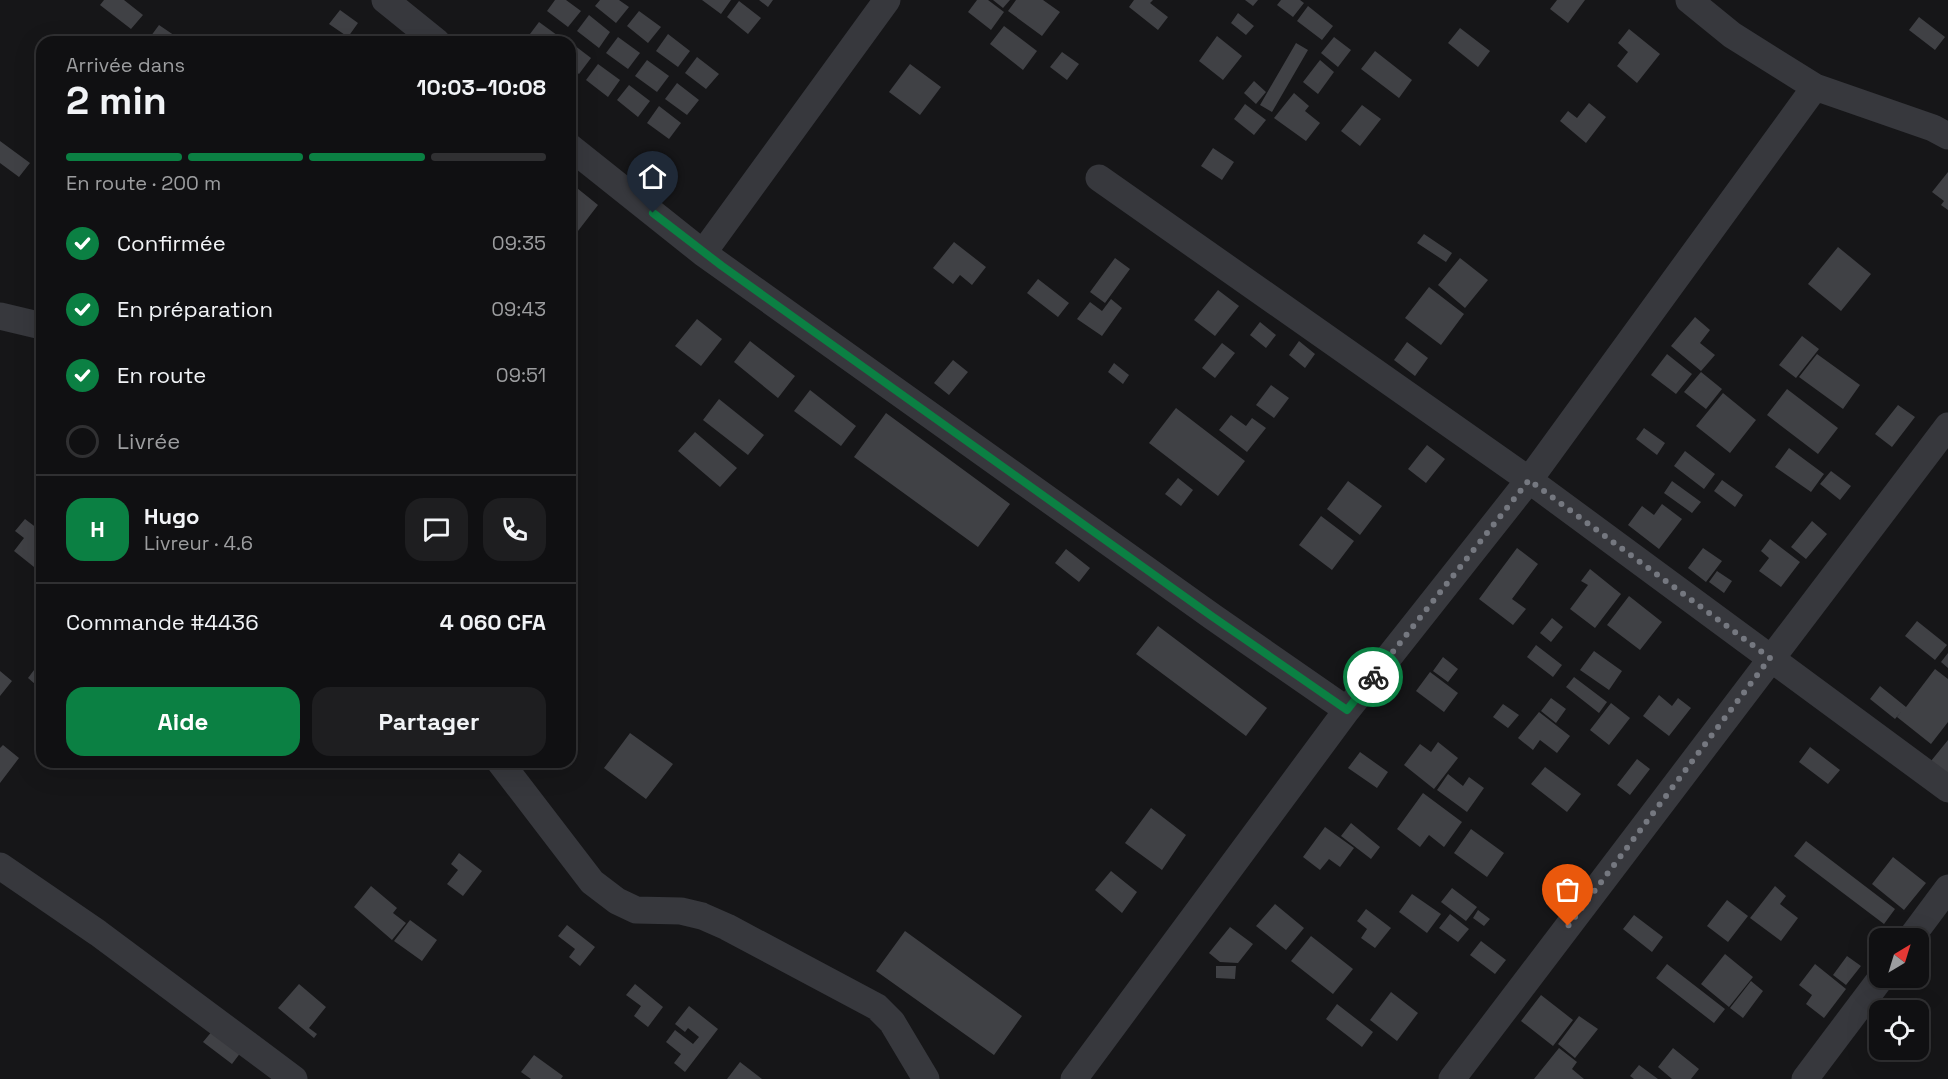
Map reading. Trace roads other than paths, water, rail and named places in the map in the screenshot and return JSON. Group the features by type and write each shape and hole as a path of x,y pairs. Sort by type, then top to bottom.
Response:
{"street":[{"path":"385,0 430,36"},
{"path":"703,253 887,0"},
{"path":"1689,0 1732,35 1815,87 1933,128 1948,136"},
{"path":"1074,1079 1347,710 1529,480 1815,87"},
{"path":"576,152 703,253 1347,710"},
{"path":"1099,178 1529,480 1948,789"},
{"path":"0,316 36,325"},
{"path":"1452,1079 1948,426"},
{"path":"505,768 592,882 617,901 636,910 681,911 702,916 877,1007 892,1022 926,1079"},
{"path":"0,866 98,933 294,1079"},
{"path":"1918,928 1948,888"},
{"path":"1805,1079 1873,988"}]}
